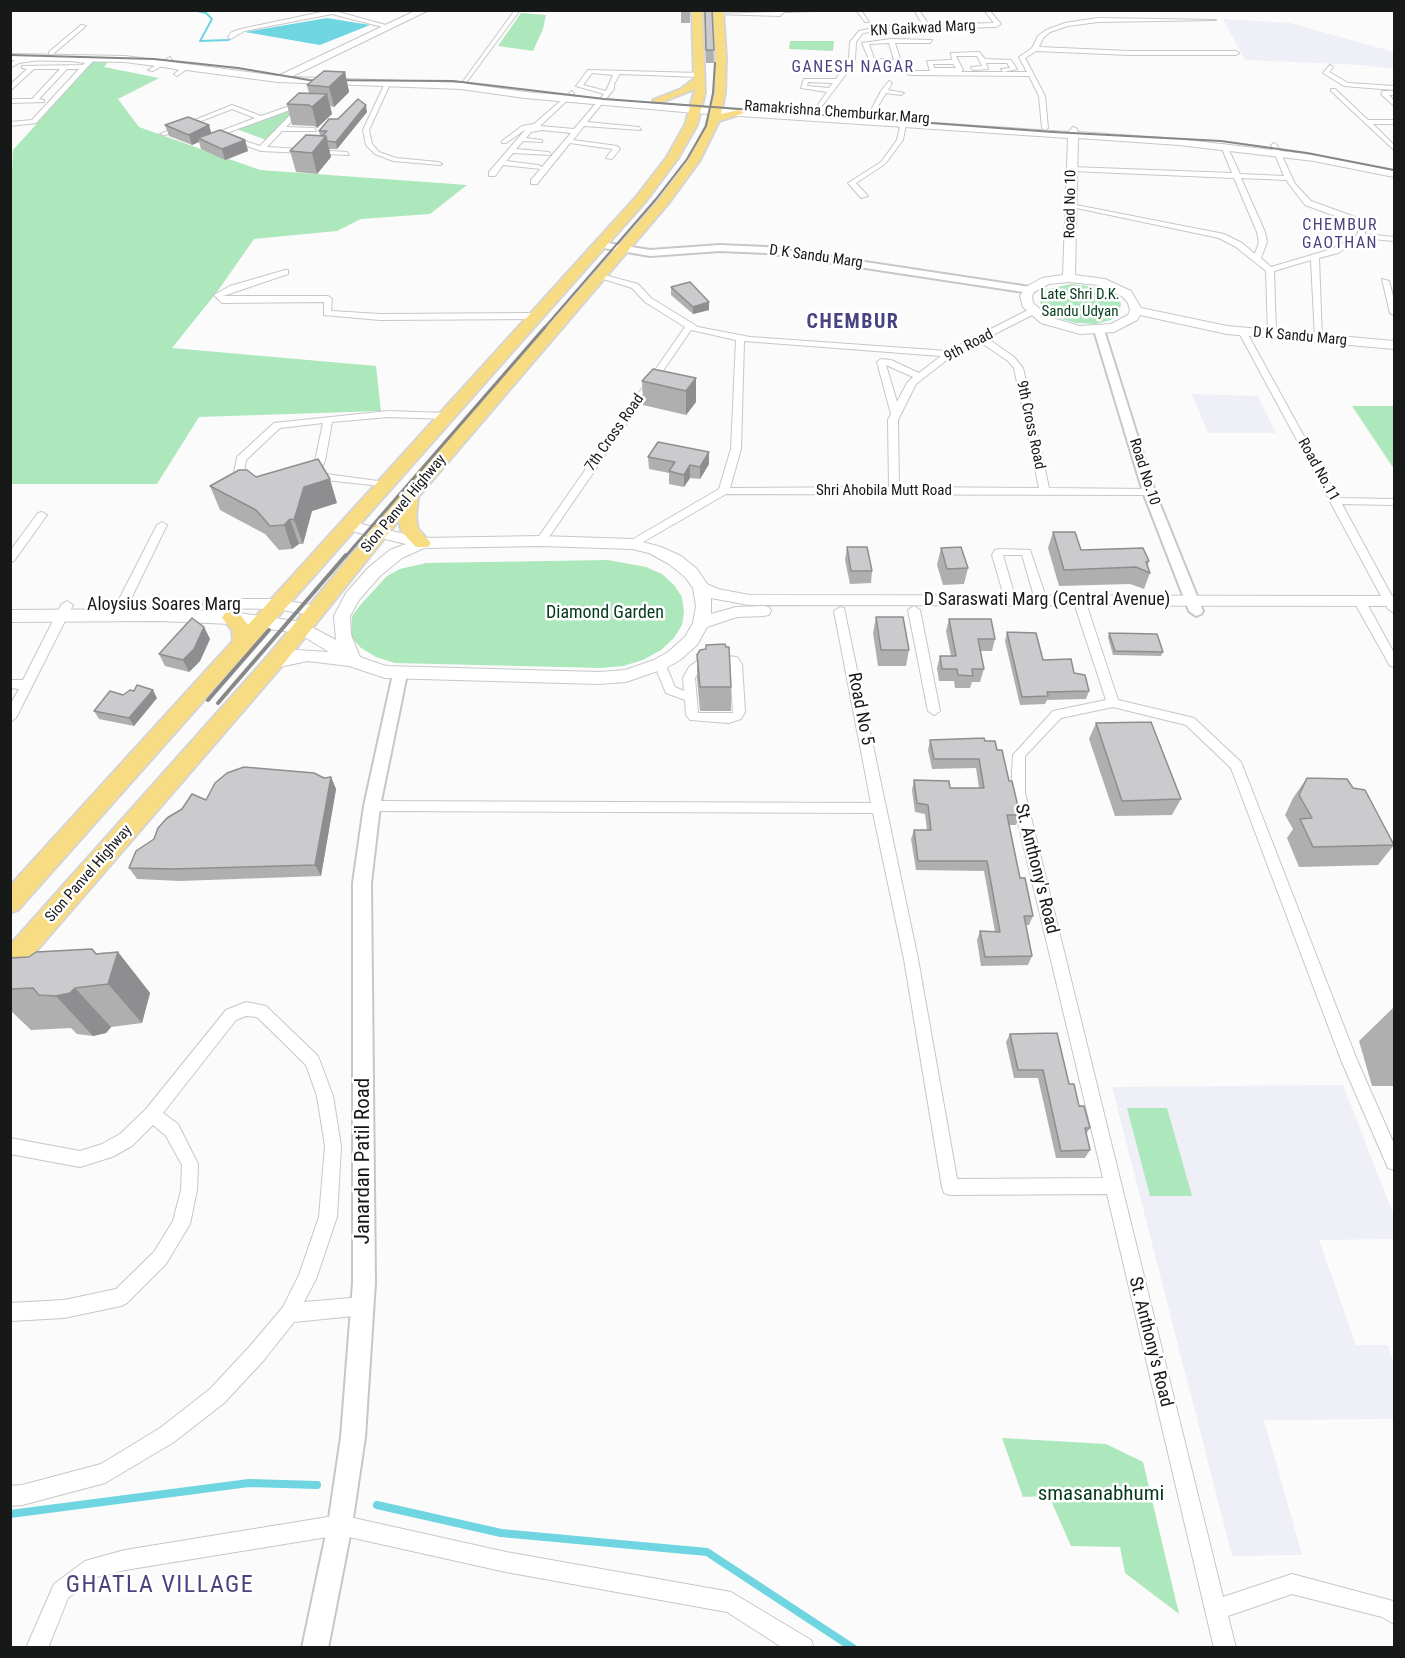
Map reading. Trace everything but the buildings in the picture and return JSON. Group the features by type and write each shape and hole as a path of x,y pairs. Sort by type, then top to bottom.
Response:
{"highway":[{"name":"Sion Panvel Highway","path":"12,900 240,649 641,199 672,158 691,125 700,93 698,10"},
{"name":"Sion Panvel Highway","path":"10,963 274,662 409,496 623,250 694,160 712,127 716,111 721,59 718,12"},
{"path":"660,103 686,91 699,78"},
{"path":"660,103 691,125"},
{"path":"716,111 739,113"},
{"path":"409,496 407,518 410,531 422,543"},
{"path":"232,618 241,629 243,643 240,649"}],"main road":[{"path":"13,55 193,64 278,76 310,63 416,10"},
{"path":"278,76 425,10"},
{"path":"308,76 306,69 310,63"},
{"name":"Ramakrishna Chemburkar Marg","path":"278,76 308,76 327,80"},
{"name":"Ramakrishna Chemburkar Marg","path":"278,76 327,80 464,83 569,96 696,106 716,111 981,126 1275,149 1395,167"},
{"name":"Ramakrishna Chemburkar Marg","path":"352,80 388,82 408,80"},
{"name":"Ramakrishna Chemburkar Marg","path":"739,113 870,115 903,121"},
{"name":"Ramakrishna Chemburkar Marg","path":"981,126 1226,140 1395,174"},
{"name":"Road No 10","path":"1069,278 1073,133"},
{"path":"1085,279 1116,287 1134,302 1136,310 1126,324 1099,330 1061,326 1045,320 1033,311 1027,304 1026,296 1030,290 1046,280 1085,279"},
{"name":"D K Sandu Marg","path":"1136,310 1242,331 1395,345"},
{"path":"274,662 308,655 353,661 385,672 400,674 599,678 626,676 667,660 691,640 701,623 704,606 701,588 691,573 675,560 655,550 632,544 541,541 422,543 348,526"},
{"path":"353,661 343,635 342,616 352,597 374,572 396,555 422,543"},
{"name":"D Saraswati Marg (Central Avenue)","path":"701,588 714,594 749,600 1041,600 1081,606"},
{"name":"D Saraswati Marg (Central Avenue)","path":"701,623 721,615 743,611 1081,606 1393,605"},
{"name":"Aloysius Soares Marg","path":"10,606 64,610 271,613 316,611"},
{"name":"Aloysius Soares Marg","path":"10,616 64,610"},
{"name":"Aloysius Soares Marg","path":"211,611 232,618 271,613"},
{"path":"271,613 328,642 353,661"}],"street":[{"path":"464,83 518,10"},
{"path":"718,12 780,14 782,10 812,11"},
{"path":"858,10 867,21"},
{"path":"916,10 924,23 931,19"},
{"name":"KN Gaikwad Marg","path":"812,115 852,59 853,42 861,32 924,23 998,24 986,10"},
{"path":"231,37 234,33 243,30 335,11 386,26"},
{"path":"1035,49 1040,37 1047,31 1073,23 1122,20 1213,20"},
{"path":"55,56 83,26"},
{"path":"898,62 872,61 865,43 930,41"},
{"path":"891,42 900,69 906,72 946,72 1009,61 1012,65 1026,65"},
{"path":"1045,128 1042,96 1022,57 1035,49 1129,53 1236,53"},
{"path":"959,68 952,55 979,54 985,65 1005,72 1013,69 1012,65"},
{"path":"10,67 20,60 55,56 90,61 32,123 10,124"},
{"path":"151,70 165,62 184,69 177,74"},
{"path":"946,72 932,70 929,62 959,68 1030,74"},
{"path":"10,67 84,67"},
{"path":"12,86 32,67"},
{"path":"34,101 65,67"},
{"path":"1330,67 1326,73 1346,85 1395,87"},
{"path":"534,182 604,97 616,73 591,70 578,85 604,97"},
{"path":"618,72 699,78"},
{"path":"319,91 327,80"},
{"path":"830,90 803,87 805,80 837,81"},
{"path":"821,89 825,81"},
{"path":"388,82 366,130 369,145 377,153 395,160 438,164"},
{"path":"870,115 889,83"},
{"path":"49,85 68,85"},
{"path":"1377,88 1395,104"},
{"path":"1333,90 1395,148"},
{"path":"884,91 901,93"},
{"path":"1383,93 1395,93"},
{"path":"261,149 313,96"},
{"path":"504,142 524,127 536,126 569,96"},
{"path":"46,109 10,109 14,101 53,101"},
{"path":"219,137 260,118 306,102"},
{"path":"163,134 232,107 260,118"},
{"path":"299,109 311,110"},
{"path":"864,196 852,183 883,163 900,140 903,121"},
{"path":"1367,122 1395,122"},
{"path":"190,124 199,128"},
{"path":"582,124 639,129"},
{"path":"492,174 529,130 536,128 576,131"},
{"path":"281,129 314,130"},
{"path":"209,131 219,137 261,149 347,154"},
{"path":"521,139 540,141"},
{"path":"568,141 595,144 590,152 611,156"},
{"path":"298,152 306,144"},
{"path":"1224,146 1261,232 1263,242 1257,258"},
{"path":"1270,270 1335,251 1358,239 1362,228 1352,219 1308,203 1289,178 1275,149"},
{"path":"301,160 309,152"},
{"path":"511,152 549,154"},
{"path":"501,164 538,166"},
{"path":"1072,169 1289,178"},
{"path":"1071,206 1221,236 1257,258 1270,270 1272,334"},
{"path":"1360,236 1395,239"},
{"name":"D K Sandu Marg","path":"601,245 623,250 650,252 720,248 766,250 1030,290"},
{"path":"1315,258 1319,338"},
{"path":"285,272 218,295 222,300 328,299 327,313 380,317 537,316"},
{"path":"600,275 635,286 648,300 690,326 740,338 949,354"},
{"path":"1385,281 1395,313"},
{"name":"9th Road","path":"894,490 892,420 912,383 949,354 1033,311"},
{"name":"7th Cross Road","path":"541,541 690,326"},
{"name":"Road No.10","path":"1099,330 1149,492 1193,606"},
{"name":"Road No.11","path":"1242,331 1393,605"},
{"path":"724,491 736,449 740,338"},
{"name":"9th Cross Road","path":"982,339 1011,359 1018,368 1045,491"},
{"path":"896,414 881,362 888,362 920,377"},
{"path":"249,489 242,486 238,479 238,465 268,430 284,423 388,414 447,416"},
{"path":"327,419 325,441 308,478 385,485"},
{"name":"Shri Ahobila Mutt Road","path":"632,544 724,491 1149,492"},
{"path":"1335,501 1395,502"},
{"path":"10,560 42,515"},
{"path":"120,610 162,525"},
{"path":"1010,600 997,555 999,552 1026,552 1041,600"},
{"path":"1081,606 1113,703"},
{"path":"1362,606 1395,663"},
{"path":"10,718 64,610"},
{"path":"914,610 934,711"},
{"name":"Road No 5","path":"840,611 911,959 950,1187 1113,1186"},
{"path":"690,697 670,690 667,660 693,670"},
{"path":"735,661 739,712 737,716 729,718 694,717 690,697 689,678 693,670 708,662 735,661"},
{"name":"Janardan Patil Road","path":"315,1647 340,1525 353,1437 363,1306 362,883 372,806 400,674"},
{"path":"10,684 27,685"},
{"name":"St. Anthony's Road","path":"1224,1647 1018,792 1019,755 1057,714 1113,703 1190,721 1236,765 1349,1060 1395,1162"},
{"path":"372,806 879,808"},
{"path":"10,1146 80,1159 106,1151 126,1140 152,1114 231,1016 246,1009 261,1011 312,1060 325,1096 333,1146 328,1217 308,1279 289,1313 217,1396 167,1435 105,1473 10,1496"},
{"path":"10,1312 64,1309 121,1297 160,1258 181,1224 189,1190 190,1164 172,1130 152,1114"},
{"path":"289,1313 363,1306"},
{"path":"37,1647 61,1591 92,1568 124,1560 340,1525 506,1562 731,1602 803,1647"},
{"path":"1215,1610 1292,1584 1386,1608 1395,1613"}],"shaded area":[{"path":"1223,19 1290,23 1394,52 1394,69 1363,65 1245,60"},
{"path":"1192,394 1258,396 1276,433 1208,433"},
{"path":"1343,1085 1394,1216 1394,1239 1319,1240 1356,1345 1388,1345 1394,1364 1394,1419 1264,1420 1302,1555 1232,1556 1112,1087"}],"green space":[{"path":"521,13 546,15 543,29 533,51 498,46"},
{"path":"790,41 834,41 833,51 789,49"},
{"path":"96,58 110,59 104,67 159,78 118,99 139,127 260,170 467,185 430,214 361,219 337,231 254,239 217,292 172,348 376,366 381,411 199,417 157,484 11,484 10,211 13,150"},
{"path":"303,102 266,140 234,128"},
{"name":"Late Shri D.K. Sandu Udyan","path":"1072,284 1095,287 1110,293 1121,303 1119,315 1111,320 1095,324 1076,323 1058,318 1042,308 1039,298 1047,289"},
{"path":"1352,406 1394,406 1394,469"},
{"name":"Diamond Garden","path":"608,560 646,567 662,574 674,585 682,597 684,613 682,625 674,638 661,650 643,660 623,666 601,668 395,663 376,657 361,648 351,637 352,616 387,576 400,569 426,563"},
{"path":"1127,1108 1167,1108 1192,1196 1150,1196"},
{"name":"smasanabhumi","path":"1002,1438 1106,1444 1143,1462 1179,1614 1125,1573 1120,1547 1071,1546 1049,1496 1023,1497"}],"water":[{"path":"327,18 370,25 320,45 245,32"}],"waterway":[{"path":"193,10 206,13 212,19 200,41 229,40"},
{"path":"10,1514 249,1483 317,1485"},
{"path":"377,1505 501,1533 707,1552 853,1648"}],"railway":[{"path":"10,55 154,59 238,68 309,80 453,81 604,99 710,107"},
{"path":"710,107 715,63"},
{"path":"544,328 656,199 687,159 706,126 710,107"},
{"path":"710,107 1053,132 1221,141 1307,153 1394,170"},
{"path":"345,557 545,327"},
{"path":"218,703 346,555"},
{"path":"208,700 269,630"}],"district":[{"name":"GANESH NAGAR","path":"853,68"},
{"name":"CHEMBUR GAOTHAN","path":"1340,235"},
{"name":"CHEMBUR","path":"853,323"},
{"name":"GHATLA VILLAGE","path":"160,1586"}]}
